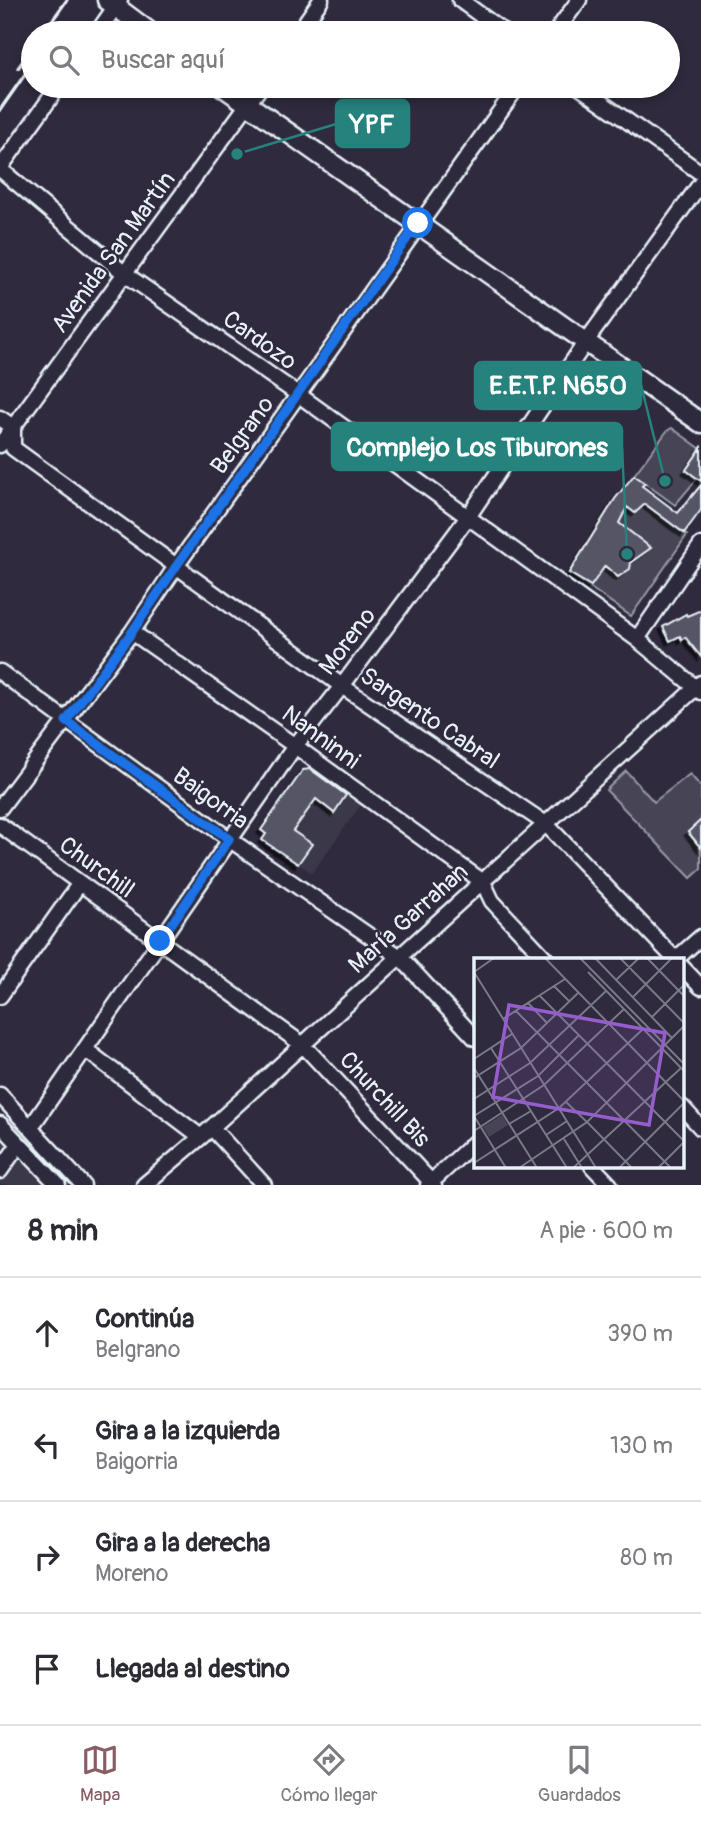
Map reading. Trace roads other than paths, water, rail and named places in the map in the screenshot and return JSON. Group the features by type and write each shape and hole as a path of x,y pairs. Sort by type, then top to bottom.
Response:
{"main road":[{"path":"114,2 137,21"},
{"path":"238,98 701,423"}],"street":[{"path":"306,21 321,0"},
{"path":"460,0 489,21"},
{"path":"564,21 579,0"},
{"path":"104,21 114,2"},
{"path":"0,169 50,98"},
{"name":"Avenida San Martín","path":"0,445 253,98"},
{"name":"Belgrano","path":"0,808 132,632 418,223 509,98"},
{"path":"595,98 701,173"},
{"name":"Cardozo","path":"0,169 125,274 299,395 700,687"},
{"name":"Moreno","path":"31,1127 295,746 468,517 585,343 701,183"},
{"path":"0,418 13,427"},
{"name":"Sargento Cabral","path":"13,427 13,448 342,686 546,824 674,958"},
{"path":"637,639 701,545"},
{"name":"Nanninni","path":"132,632 483,882"},
{"name":"Baigorria","path":"0,671 229,839 400,957 474,1037"},
{"name":"María Garrahan","path":"144,1185 206,1133 700,687"},
{"name":"Churchill","path":"0,825 303,1045"},
{"path":"483,882 492,901 545,958"},
{"path":"0,996 80,883"},
{"path":"676,958 701,937"},
{"path":"684,969 701,987"},
{"name":"Churchill Bis","path":"303,1045 431,1184"},
{"path":"86,1049 206,1133 264,1185"},
{"path":"0,1095 83,1185"},
{"path":"684,1109 701,1128"},
{"path":"0,1124 58,1185"},
{"path":"431,1184 474,1143"},
{"path":"0,1171 19,1144"},
{"path":"594,1168 610,1185"}],"railway":[{"path":"52,21 67,0"},
{"path":"18,68 21,64"},
{"path":"0,110 21,80"}],"place":[{"name":"YPF","path":"237,154"},
{"name":"E.E.T.P. N650","path":"665,481"},
{"name":"Complejo Los Tiburones","path":"627,554"}]}
